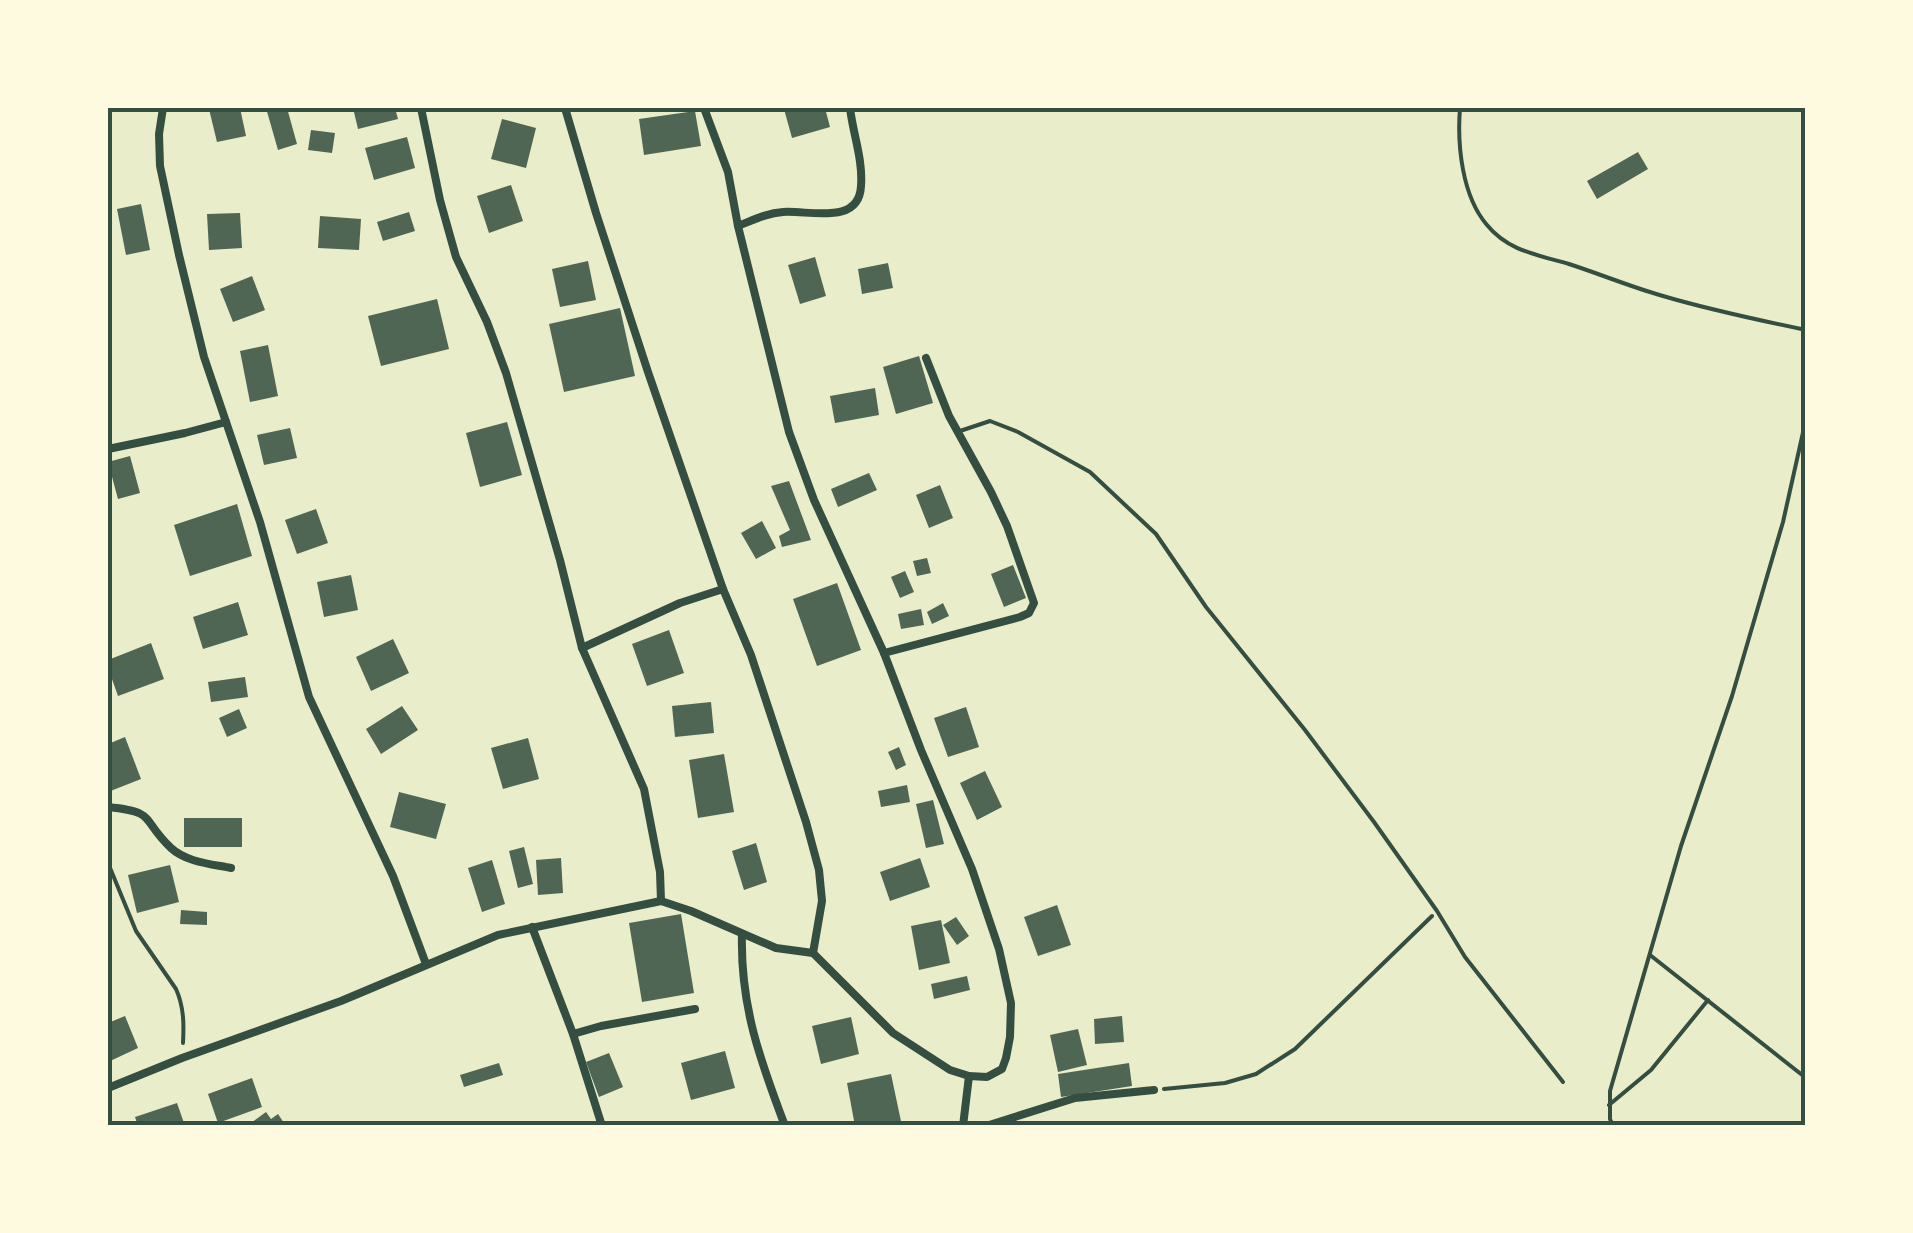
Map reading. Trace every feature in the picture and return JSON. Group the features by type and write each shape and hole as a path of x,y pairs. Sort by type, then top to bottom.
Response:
{"street":[{"path":"163,108 160,166 195,321 260,522 309,696 393,876 426,964"},
{"path":"421,108 456,257 506,373 582,648 644,789 660,872 661,901"},
{"path":"565,108 648,372 806,822 819,870 822,901 813,953"},
{"path":"108,1088 322,1008 498,935 661,901 776,948 813,953 893,1033 950,1070 987,1077 1002,1069 1010,1037 1011,1003 1000,949 972,868 884,653 814,500 789,432 728,172 704,108"},
{"path":"738,226 766,214 828,214 853,207 862,188 850,108"},
{"path":"884,653 987,627 1020,616 1033,609 1034,603 1007,526 957,432 926,358"},
{"path":"108,449 226,422"},
{"path":"582,648 723,589"},
{"path":"108,807 140,812 179,853 231,868"},
{"path":"532,927 573,1034 602,1126"},
{"path":"742,934 743,985 750,1022 767,1082 785,1126"},
{"path":"573,1034 695,1008"},
{"path":"963,1126 969,1076"},
{"path":"986,1126 1074,1098 1154,1090"}],"lane":[{"path":"1460,108 1462,148 1473,204 1502,240 1523,251 1658,295 1806,330"},
{"path":"1613,1126 1610,1105 1615,1073 1681,846 1732,696 1783,522 1806,420"},
{"path":"957,432 990,421 1018,432 1090,472 1156,534 1206,607 1305,730 1437,911 1465,957 1563,1082"},
{"path":"1650,954 1806,1078"},
{"path":"1610,1105 1651,1070 1708,1000"}],"path":[{"path":"108,862 136,931 181,1000 182,1058"},
{"path":"1154,1090 1224,1083 1256,1074 1295,1049 1437,911"}],"building":[{"path":"240,108 246,136 217,142 209,109"},
{"path":"266,108 287,108 297,144 278,150"},
{"path":"353,108 395,108 398,119 358,129"},
{"path":"825,108 830,127 792,138 784,109"},
{"path":"695,111 701,146 644,155 639,119"},
{"path":"502,119 536,128 526,168 491,159"},
{"path":"311,130 335,133 332,153 308,150"},
{"path":"407,137 415,168 374,180 365,148"},
{"path":"1638,152 1648,169 1597,199 1587,181"},
{"path":"511,185 523,221 489,233 477,196"},
{"path":"141,204 150,250 126,255 117,209"},
{"path":"409,212 415,231 383,241 377,222"},
{"path":"240,213 242,248 209,250 207,214"},
{"path":"320,216 361,219 359,250 318,248"},
{"path":"815,257 826,296 800,304 788,265"},
{"path":"588,261 596,300 560,307 552,269"},
{"path":"888,263 893,288 862,294 858,269"},
{"path":"252,276 265,310 233,322 220,289"},
{"path":"437,299 449,349 381,366 368,316"},
{"path":"620,308 635,376 564,392 549,324"},
{"path":"268,345 278,396 250,402 240,351"},
{"path":"919,356 933,403 896,414 883,367"},
{"path":"875,388 879,415 835,423 830,396"},
{"path":"507,422 522,475 480,487 466,433"},
{"path":"290,428 297,458 264,465 257,435"},
{"path":"130,456 140,493 118,499 108,462"},
{"path":"869,473 877,490 838,507 831,489"},
{"path":"789,481 811,540 782,547 779,536 790,530 771,486"},
{"path":"940,485 953,518 929,528 916,495"},
{"path":"237,504 252,556 190,576 174,525"},
{"path":"316,509 328,543 297,554 285,520"},
{"path":"762,521 776,548 756,559 741,533"},
{"path":"927,558 931,573 917,576 913,561"},
{"path":"1013,565 1026,598 1004,607 991,574"},
{"path":"905,571 914,592 900,598 891,577"},
{"path":"351,575 358,610 324,617 317,582"},
{"path":"837,583 861,650 817,666 793,599"},
{"path":"238,602 248,635 203,649 193,617"},
{"path":"943,603 949,616 932,624 927,612"},
{"path":"921,609 924,625 901,629 898,614"},
{"path":"669,630 684,673 647,686 632,644"},
{"path":"393,639 409,673 371,691 356,657"},
{"path":"151,643 164,679 118,696 108,660"},
{"path":"245,677 248,697 211,702 208,682"},
{"path":"711,702 714,733 675,737 672,706"},
{"path":"402,706 418,730 381,754 366,729"},
{"path":"966,707 979,747 948,757 934,718"},
{"path":"239,709 247,728 227,737 219,718"},
{"path":"125,737 141,779 108,792 108,744"},
{"path":"528,738 539,779 503,789 491,748"},
{"path":"899,747 906,765 896,770 888,752"},
{"path":"724,754 734,812 698,818 689,760"},
{"path":"985,771 1002,807 977,820 960,783"},
{"path":"907,785 910,802 881,807 878,791"},
{"path":"399,792 446,804 436,839 390,827"},
{"path":"933,800 944,844 926,848 916,804"},
{"path":"184,818 242,818 242,847 184,847"},
{"path":"756,843 767,882 744,890 732,851"},
{"path":"524,847 533,884 518,888 509,851"},
{"path":"561,858 563,893 538,895 536,860"},
{"path":"920,858 930,887 890,901 880,872"},
{"path":"492,860 505,904 482,912 468,868"},
{"path":"170,865 179,902 137,913 128,875"},
{"path":"1057,905 1071,945 1038,956 1024,917"},
{"path":"181,910 207,912 207,925 180,924"},
{"path":"681,914 694,993 642,1002 629,923"},
{"path":"956,917 969,936 957,945 943,925"},
{"path":"941,920 950,963 919,970 911,926"},
{"path":"967,976 970,990 934,999 931,984"},
{"path":"125,1016 138,1048 108,1062 108,1023"},
{"path":"1122,1016 1124,1042 1095,1044 1094,1019"},
{"path":"851,1017 859,1054 821,1064 812,1026"},
{"path":"1078,1029 1087,1065 1058,1072 1050,1035"},
{"path":"725,1051 735,1088 691,1100 681,1063"},
{"path":"609,1053 623,1087 599,1097 586,1062"},
{"path":"499,1063 503,1075 464,1087 460,1075"},
{"path":"1129,1063 1132,1086 1061,1097 1058,1074"},
{"path":"891,1074 902,1126 855,1126 847,1083"},
{"path":"252,1078 262,1107 218,1123 208,1094"},
{"path":"177,1103 185,1126 138,1126 135,1117"},
{"path":"266,1112 271,1119 278,1114 286,1126 247,1126"}]}
